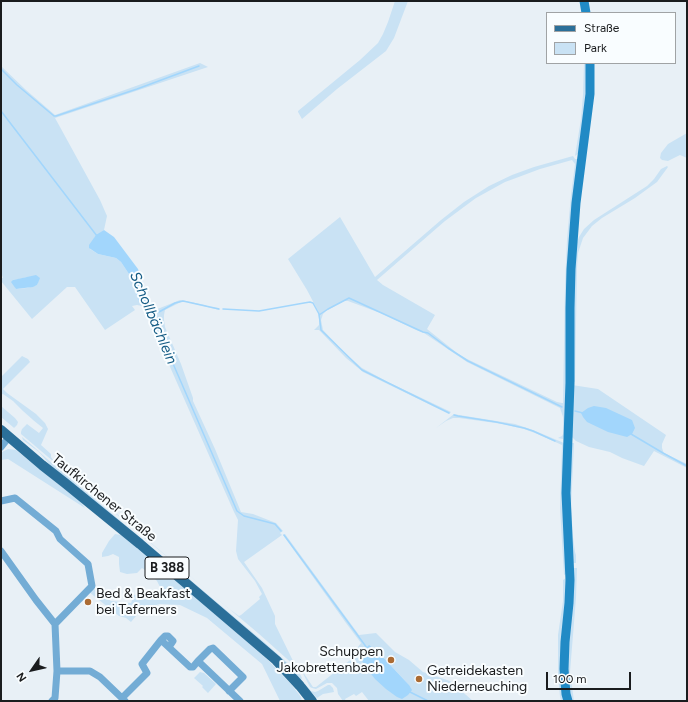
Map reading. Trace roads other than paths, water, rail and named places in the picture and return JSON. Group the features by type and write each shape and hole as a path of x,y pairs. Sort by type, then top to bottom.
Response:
{"main road":[{"path":"584,1 586,12"},
{"path":"568,701 564,669 570,592 566,493 570,397 571,269 576,203 590,94 590,64"},
{"name":"Taufkirchener Straße","path":"1,430 140,544 276,660 312,701"}],"street":[{"path":"1,447 9,437"},
{"path":"1,501 15,498 56,531 60,539 88,564 92,586 55,624"},
{"path":"1,552 55,624 57,671 55,698 52,701"},
{"path":"57,671 90,671 100,677 123,699 147,673 142,664 161,640 190,667 193,667 210,649 213,648 243,676 229,691"},
{"path":"198,661 240,701"}],"water":[{"path":"104,230 114,237 138,269 144,284 148,302 152,307 157,309 155,310 154,320 159,331 152,325 139,302 131,277 121,262 116,258 98,254 89,248 89,245 96,235"},
{"path":"36,275 40,278 37,285 33,287 16,289 11,282 13,280"},
{"path":"594,406 606,408 632,420 635,428 632,434 627,437 608,432 587,422 581,413"},
{"path":"369,645 380,654 409,685 412,690 408,695 402,699 397,697 375,679 359,656"}],"waterway":[{"path":"1,69 17,85 54,116 56,116 137,89 199,66"},
{"name":"Schollbächlein","path":"1,111 97,236"},
{"path":"319,315 349,298 428,333 468,361 562,407"},
{"path":"153,312 159,312 175,303 183,301 219,309"},
{"path":"223,309 259,311 310,302 313,303 319,314 321,330 362,370 449,413"},
{"name":"Schollbächlein","path":"158,329 237,511 244,516 275,524 281,531"},
{"path":"575,411 583,413"},
{"path":"454,415 524,428 555,441"},
{"path":"631,434 687,466"},
{"name":"Schollbächlein","path":"284,535 367,648"},
{"name":"Schollbächlein","path":"410,692 428,701"}],"place":[{"name":"Bed & Beakfast bei Taferners","path":"88,602"},
{"name":"Schuppen Jakobrettenbach","path":"391,660"},
{"name":"Getreidekasten Niederneuching","path":"419,679"}]}
